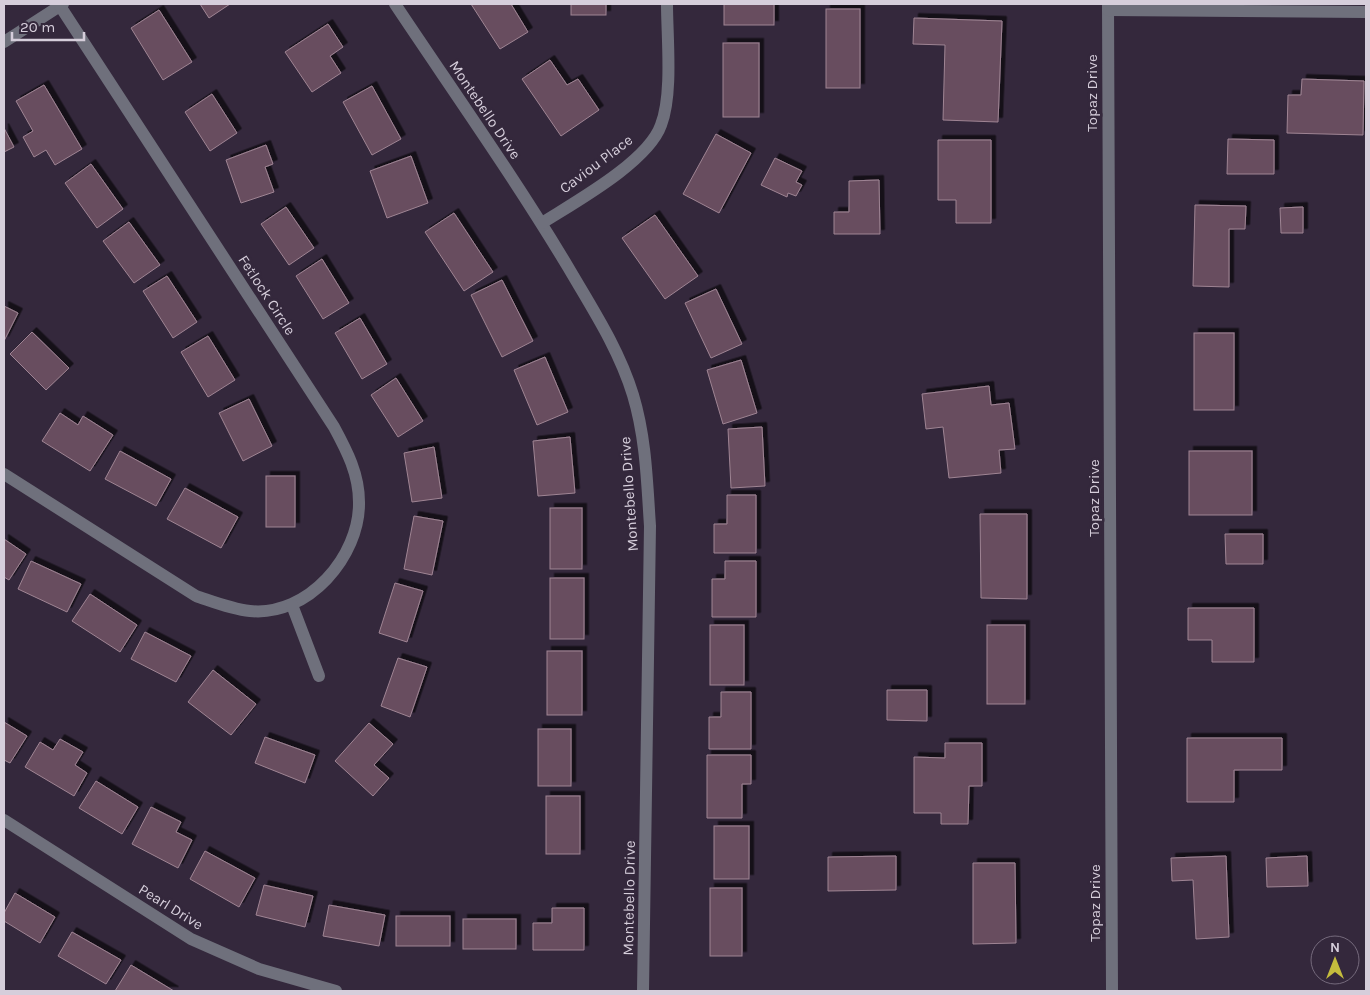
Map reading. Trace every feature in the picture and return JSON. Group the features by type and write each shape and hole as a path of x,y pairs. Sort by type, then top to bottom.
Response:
{"street":[{"name":"Montebello Drive","path":"395,4 542,223 604,329 633,394 646,456 650,526 644,991"},
{"name":"Caviou Place","path":"542,223 630,164 651,143 661,126 668,79 668,4"},
{"path":"4,42 62,5"},
{"name":"Fetlock Circle","path":"4,474 196,596 226,607 252,612 273,610 292,605 313,591 329,576 344,556 356,527 359,503 357,485 348,453 334,427 62,5"},
{"path":"1108,7 1366,12"},
{"name":"Topaz Drive","path":"1108,7 1112,991"},
{"path":"292,605 319,676"},
{"name":"Pearl Drive","path":"4,820 190,940 260,969 336,991"}],"building":[{"path":"200,4 230,4 209,18"},
{"path":"471,4 511,4 528,32 500,49"},
{"path":"571,4 606,4 606,15 571,15"},
{"path":"724,4 774,4 774,25 724,25"},
{"path":"826,9 860,9 860,88 826,88"},
{"path":"159,10 192,62 163,80 131,28"},
{"path":"914,18 1002,21 998,122 943,120 945,45 913,44"},
{"path":"328,24 343,47 330,56 341,73 312,92 285,52"},
{"path":"723,43 759,43 759,117 723,117"},
{"path":"550,60 567,85 578,79 599,110 561,136 522,79"},
{"path":"1302,79 1364,81 1363,135 1287,133 1288,95 1301,95"},
{"path":"44,85 82,149 55,165 46,150 34,157 23,137 33,131 16,101"},
{"path":"372,86 401,139 372,155 343,102"},
{"path":"212,94 237,133 210,151 185,112"},
{"path":"4,128 14,147 4,152"},
{"path":"716,134 751,153 719,213 683,194"},
{"path":"1228,139 1274,140 1274,174 1227,174"},
{"path":"938,140 991,140 991,223 956,223 956,200 938,200"},
{"path":"266,145 273,164 265,167 274,192 241,203 226,160"},
{"path":"411,156 428,203 387,218 370,171"},
{"path":"775,158 802,171 796,182 802,185 796,196 788,193 787,197 761,185"},
{"path":"91,164 123,209 97,228 65,183"},
{"path":"879,180 880,234 834,234 834,212 849,212 849,181"},
{"path":"1195,205 1246,206 1245,229 1229,229 1229,287 1193,286"},
{"path":"286,207 314,248 289,265 261,224"},
{"path":"1303,207 1303,233 1281,233 1280,208"},
{"path":"454,213 493,272 464,291 425,232"},
{"path":"655,215 698,276 665,299 622,238"},
{"path":"129,222 160,265 134,283 103,241"},
{"path":"322,259 349,303 323,319 296,276"},
{"path":"167,276 197,322 173,338 143,291"},
{"path":"502,280 533,341 502,357 471,295"},
{"path":"716,289 742,344 711,358 685,303"},
{"path":"4,306 18,313 4,341"},
{"path":"360,318 387,364 362,379 335,333"},
{"path":"32,332 69,368 46,390 10,354"},
{"path":"1194,333 1234,333 1234,410 1194,410"},
{"path":"208,336 235,380 208,397 181,352"},
{"path":"545,357 568,412 537,425 514,370"},
{"path":"741,360 757,413 723,424 707,370"},
{"path":"396,378 423,421 398,437 371,395"},
{"path":"989,386 991,405 1009,403 1015,449 999,450 1001,473 949,478 943,427 926,429 922,394"},
{"path":"249,399 272,446 243,461 219,413"},
{"path":"60,413 78,425 83,416 113,435 90,471 42,441"},
{"path":"762,427 765,486 731,488 728,429"},
{"path":"570,437 575,493 538,496 533,441"},
{"path":"434,447 442,498 412,502 404,453"},
{"path":"120,451 171,479 156,506 105,479"},
{"path":"1189,451 1252,451 1252,515 1189,515"},
{"path":"266,476 295,476 295,527 266,527"},
{"path":"185,488 238,517 221,548 167,519"},
{"path":"727,495 756,495 756,553 714,553 714,524 727,524"},
{"path":"550,508 582,508 582,569 550,569"},
{"path":"980,514 1027,514 1027,599 981,598"},
{"path":"414,516 443,521 432,575 404,569"},
{"path":"1225,534 1263,534 1263,564 1226,564"},
{"path":"4,539 26,554 9,580 4,577"},
{"path":"31,561 81,584 67,612 18,589"},
{"path":"725,561 756,561 756,617 712,617 712,579 725,579"},
{"path":"550,578 584,578 584,639 550,639"},
{"path":"395,583 423,591 407,642 379,633"},
{"path":"90,594 137,625 120,652 72,621"},
{"path":"1188,608 1254,608 1254,662 1212,662 1212,640 1188,640"},
{"path":"710,625 744,625 744,685 710,685"},
{"path":"987,625 1025,625 1025,704 987,704"},
{"path":"145,632 191,656 176,682 131,659"},
{"path":"547,651 582,651 582,715 547,715"},
{"path":"398,658 427,667 410,717 381,706"},
{"path":"213,670 256,704 231,735 188,702"},
{"path":"887,690 927,690 927,721 887,720"},
{"path":"721,692 751,692 751,749 709,749 709,717 721,717"},
{"path":"4,722 27,736 10,763 4,760"},
{"path":"369,723 393,744 374,765 389,778 373,796 335,761"},
{"path":"538,729 571,729 571,786 538,786"},
{"path":"265,737 315,755 305,783 255,763"},
{"path":"1187,738 1282,738 1282,770 1234,770 1234,802 1187,802"},
{"path":"60,739 83,752 75,765 87,773 74,796 25,767 40,742 53,750"},
{"path":"945,743 982,743 982,786 969,786 968,824 941,824 941,813 914,813 914,757 945,758"},
{"path":"707,755 751,755 751,784 742,784 742,818 707,818"},
{"path":"96,781 138,807 122,834 79,808"},
{"path":"546,796 580,796 580,854 546,854"},
{"path":"151,807 181,822 176,832 192,840 178,868 132,844"},
{"path":"714,826 749,826 749,879 714,879"},
{"path":"205,851 255,878 239,907 190,879"},
{"path":"896,856 896,890 828,891 828,857"},
{"path":"1226,856 1229,937 1196,939 1193,880 1172,881 1171,858"},
{"path":"1307,856 1308,886 1267,887 1266,858"},
{"path":"973,863 1015,863 1016,943 973,944"},
{"path":"264,885 313,896 305,927 256,915"},
{"path":"710,888 742,888 742,956 710,956"},
{"path":"15,893 55,917 40,943 4,921 4,913"},
{"path":"329,905 385,915 379,946 323,936"},
{"path":"552,908 584,908 584,950 533,950 533,923 552,923"},
{"path":"396,916 450,916 450,946 396,946"},
{"path":"463,919 516,919 516,949 463,949"},
{"path":"72,932 121,960 106,984 58,956"},
{"path":"131,965 174,991 115,991"}]}
